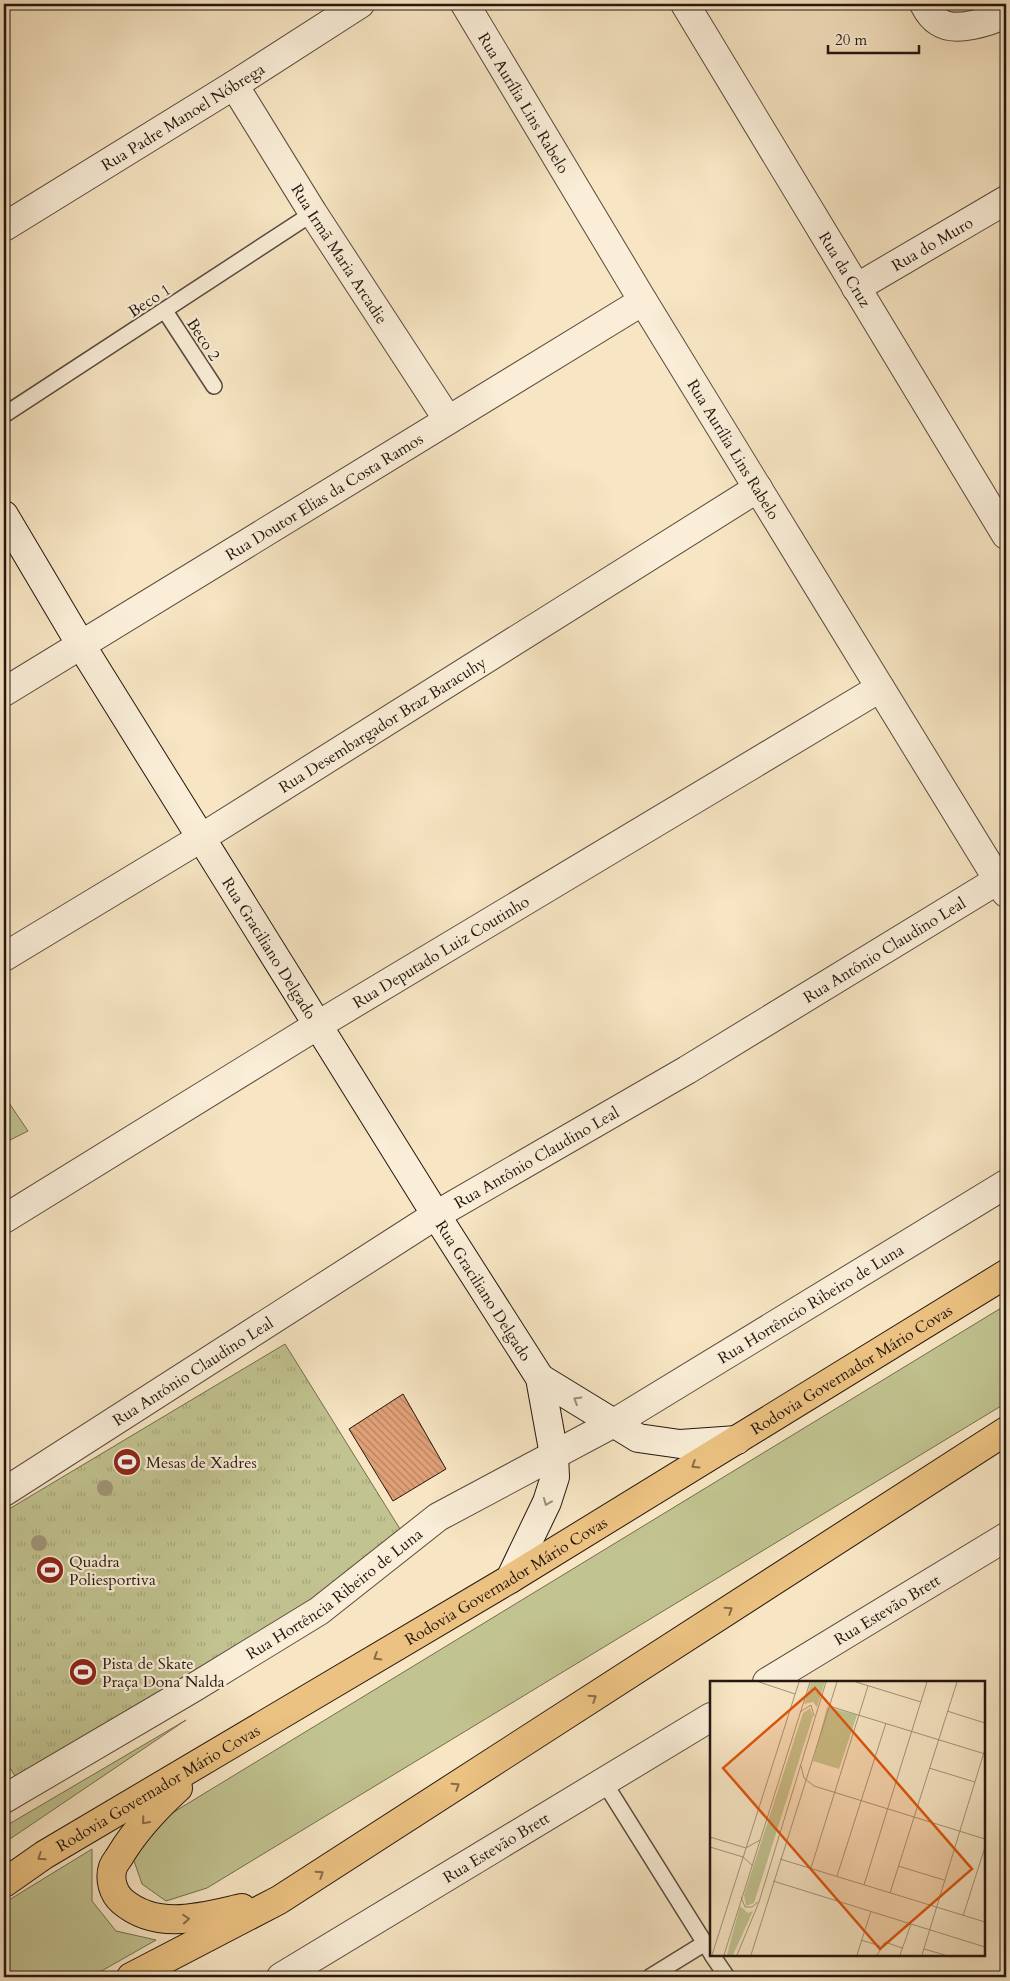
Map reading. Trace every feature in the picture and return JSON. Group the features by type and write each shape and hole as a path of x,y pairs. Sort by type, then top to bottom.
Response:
{"highway":[{"name":"Rodovia Governador Mário Covas","path":"4,1883 44,1855 510,1579 1006,1274"},
{"path":"131,1977 279,1900 1006,1431"},
{"path":"218,1751 144,1822 113,1867 113,1888 118,1897 127,1906 141,1915 162,1920 191,1919 279,1900"}],"street":[{"name":"Rua Padre Manoel Nóbrega","path":"4,227 234,85 360,4"},
{"name":"Rua Aurília Lins Rabelo","path":"465,4 644,301 1002,886"},
{"name":"Rua da Cruz","path":"685,4 1006,535"},
{"path":"924,4 940,23 957,28 1002,24"},
{"name":"Rua Irmã Maria Arcadie","path":"234,85 313,213 448,420"},
{"name":"Rua do Muro","path":"856,288 1006,200"},
{"name":"Rua Doutor Elias da Costa Ramos","path":"4,692 644,301"},
{"name":"Rua Desembargador Braz Baracuhy","path":"4,957 201,838 758,488"},
{"name":"Rua Graciliano Delgado","path":"4,514 81,645 436,1215 540,1378 554,1455 555,1477 548,1502 510,1579"},
{"name":"Rua Deputado Luiz Coutinho","path":"4,1219 318,1025 880,688"},
{"name":"Rua Antônio Claudino Leal","path":"4,1492 436,1215 1002,886"},
{"name":"Rua Hortêncio Ribeiro de Luna","path":"614,1423 1006,1184"},
{"name":"Rua Graciliano Delgado","path":"540,1378 638,1438 680,1444 737,1440"},
{"name":"Rua Hortência Ribeiro de Luna","path":"6,1791 193,1688 319,1610 438,1517 614,1423"},
{"name":"Rua Estevão Brett","path":"770,1681 1006,1536"},
{"name":"Rua Estevão Brett","path":"281,1977 710,1717"}],"lane":[{"name":"Beco 1","path":"4,416 313,213"},
{"name":"Beco 2","path":"165,311 214,386"},
{"path":"604,1782 709,1950 650,1977"},
{"path":"713,1956 727,1977"}],"green space":[{"path":"4,1098 28,1131 4,1143"},
{"path":"1006,1305 1006,1403 207,1888 166,1901 142,1884 133,1858 164,1818"},
{"path":"285,1344 405,1537 26,1793 4,1759 4,1512"},
{"path":"186,1720 4,1843 4,1827"},
{"path":"92,1849 92,1901 116,1931 156,1940 91,1977 4,1977 4,1903"}],"building":[{"path":"403,1394 446,1469 393,1501 349,1429"}],"place":[{"name":"Mesas de Xadres","path":"127,1462"},
{"name":"Quadra Poliesportiva","path":"50,1570"},
{"name":"Pista de Skate Praça Dona Nalda","path":"83,1672"}]}
